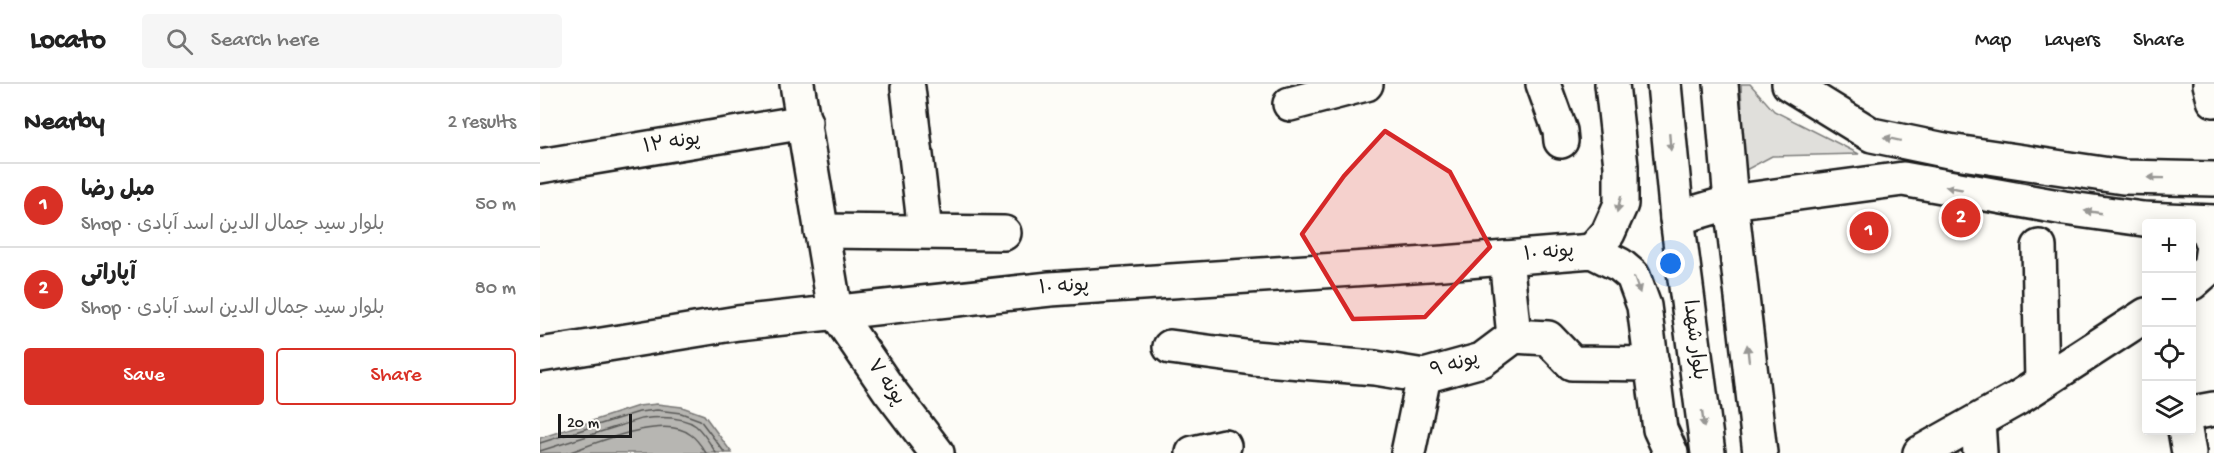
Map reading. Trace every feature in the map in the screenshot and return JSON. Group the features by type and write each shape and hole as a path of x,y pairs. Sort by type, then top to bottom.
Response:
{"street":[{"path":"797,84 835,311"},
{"path":"1290,104 1366,84"},
{"path":"1543,84 1560,131 1561,141"},
{"name":"پونه ۱۰","path":"1592,251 1608,232 1621,204 1621,166 1612,84"},
{"name":"بلوار شهدا","path":"1664,84 1677,218 1708,453"},
{"path":"1721,84 1731,202 1760,453"},
{"path":"1789,84 1872,135 1949,151 2123,177 2214,179"},
{"path":"2210,84 2214,100"},
{"path":"908,88 925,231"},
{"name":"پونه ۱۲","path":"540,166 805,122"},
{"path":"1677,218 1731,202 1903,179 2064,208 2143,219 2209,222 2213,246 2210,267 2196,280"},
{"path":"821,231 1004,233"},
{"path":"2039,247 2042,382"},
{"name":"پونه ۱۰","path":"540,355 738,322 1050,289 1592,251 1620,265 1634,276 1644,306 1660,429 1671,453"},
{"path":"1506,258 1514,336 1548,338 1572,363 1652,364"},
{"name":"پونه ۷","path":"835,311 889,390 937,453"},
{"path":"1920,453 2042,382 2142,318"},
{"name":"پونه ۹","path":"1170,347 1253,358 1375,368 1424,376 1482,360 1514,336"},
{"path":"1408,453 1424,376"},
{"path":"2196,412 2214,410"},
{"path":"1978,421 1980,453"},
{"path":"2186,435 2189,453"},
{"path":"1193,453 1224,446"}],"highlighted area":[{"path":"1385,131 1450,172 1490,247 1425,317 1353,319 1302,234 1344,176"}],"shaded area":[{"path":"1741,84 1750,84 1774,111 1859,154 1772,156 1744,171"}],"water":[{"path":"657,404 682,407 704,415 732,453 540,453 540,438 638,406"}],"place":[{"name":"آپاراتی","path":"1961,218"},
{"name":"مبل رضا","path":"1869,231"}]}
